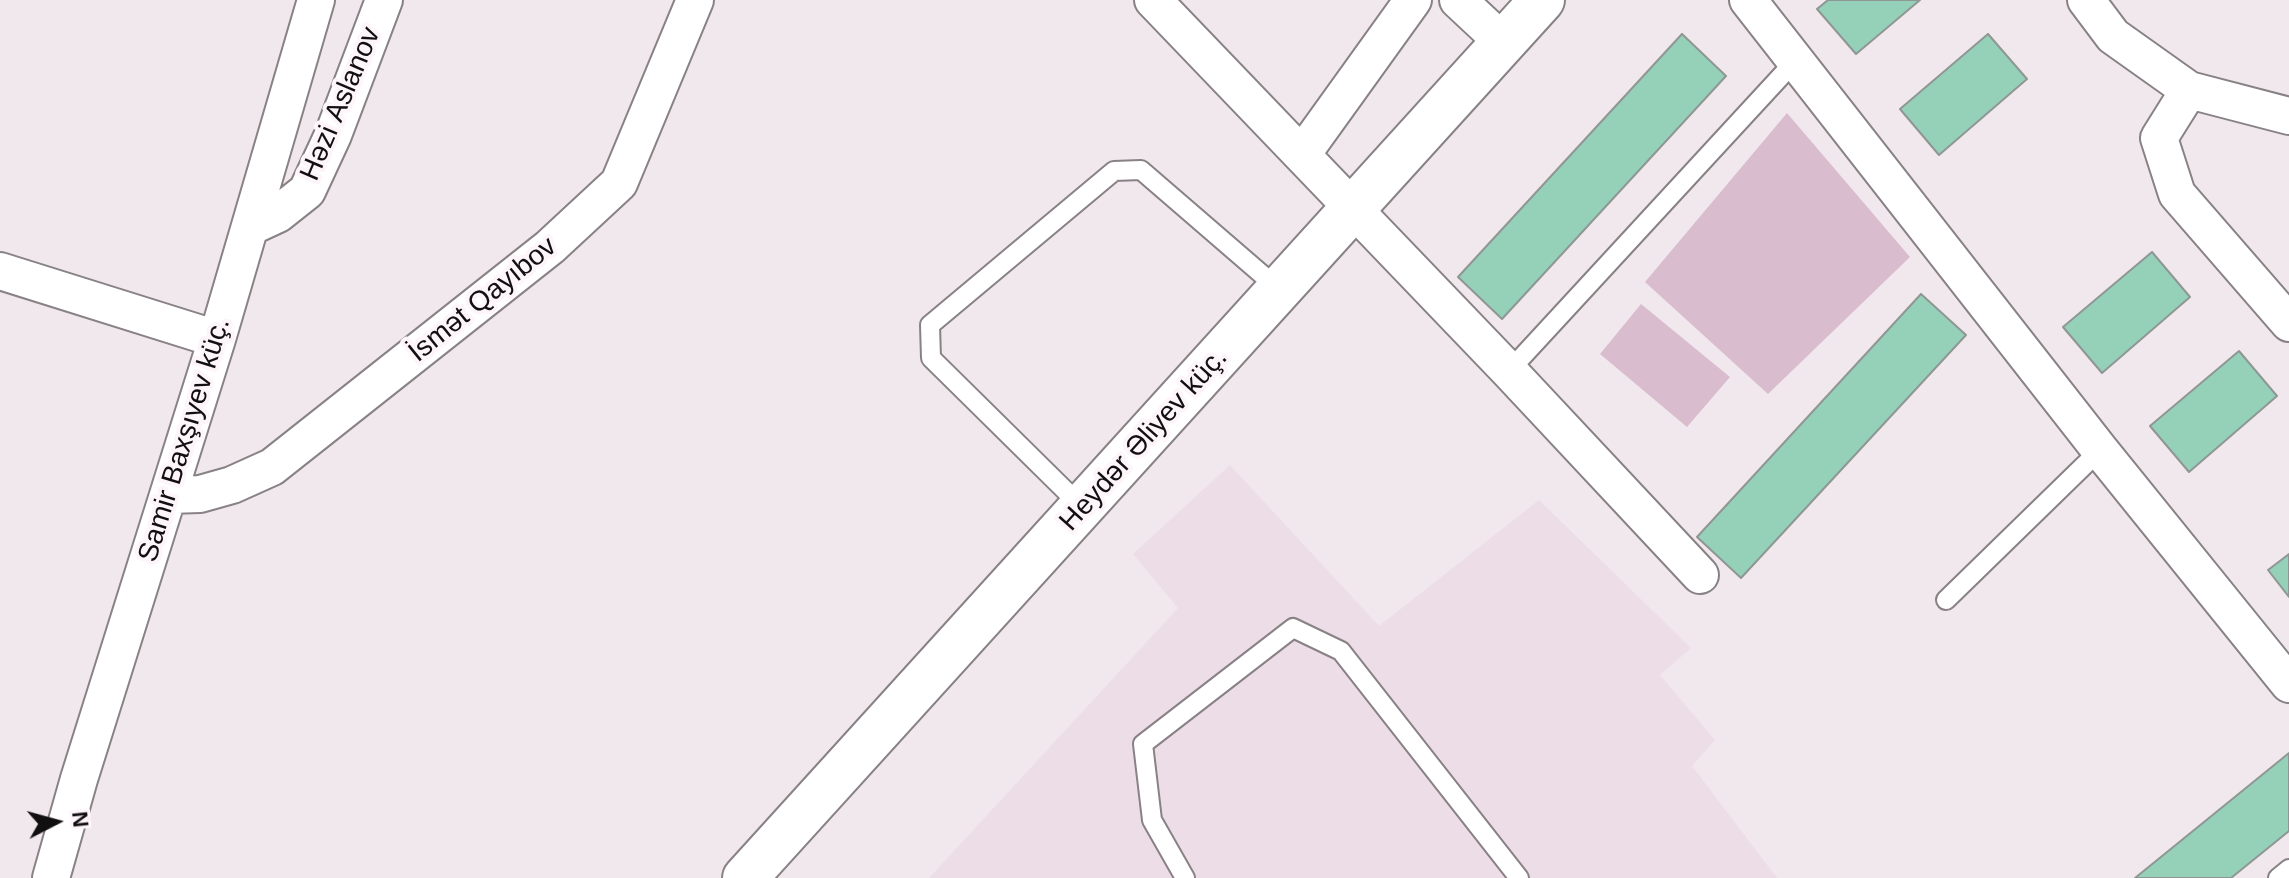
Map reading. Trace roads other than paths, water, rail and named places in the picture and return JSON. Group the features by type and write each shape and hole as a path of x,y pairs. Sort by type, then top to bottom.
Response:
{"main road":[{"name":"Heydər Əliyev küç.","path":"745,878 1542,0"}],"street":[{"name":"Samir Baxşıyev küç.","path":"51,878 217,339 316,0"},
{"name":"Həzi Aslanov","path":"250,227 278,214 307,191 333,135 384,0"},
{"name":"İsmət Qayıbov","path":"169,495 200,494 232,485 272,467 550,247 619,183 695,0"},
{"path":"1153,0 1303,153 1700,575"},
{"path":"1303,153 1413,0"},
{"path":"1458,0 1504,43"},
{"path":"1748,0 2100,450 2289,684"},
{"path":"2086,0 2113,36 2189,90 2289,116"},
{"path":"2189,90 2159,138 2177,194 2289,323"},
{"path":"0,271 217,339"}],"lane":[{"path":"1509,371 1795,61"},
{"path":"1082,507 931,358 930,325 1114,171 1141,170 1280,290"},
{"path":"1946,600 2100,450"},
{"path":"1185,878 1152,820 1143,744 1293,628 1341,651 1519,878"},
{"path":"2278,878 2289,869"}]}
